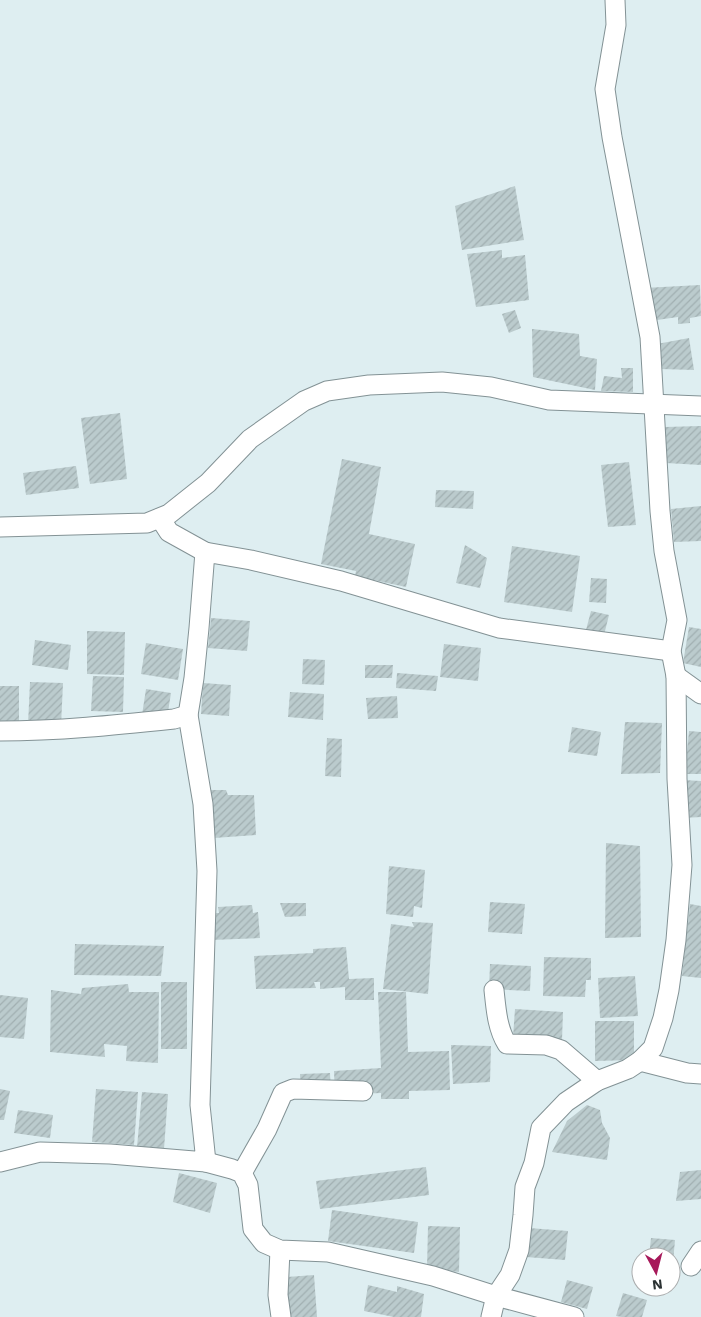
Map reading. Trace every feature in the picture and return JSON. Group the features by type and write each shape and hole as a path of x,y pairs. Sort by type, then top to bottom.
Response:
{"street":[{"path":"491,1317 496,1296 510,1274 520,1250 525,1187 534,1163 541,1128 566,1102 597,1081 628,1069 640,1061 653,1048 663,1018 669,990 676,940 682,865 677,779 676,676 671,651 676,620 660,511 650,337 612,137 606,90 616,25 615,0"},
{"path":"0,527 147,523 160,518 208,483 250,439 304,401 326,391 369,385 442,382 492,387 549,400 701,406"},
{"path":"160,518 169,532 205,552 251,560 341,581 499,628 671,651"},
{"path":"205,552 194,678 188,715 204,804 208,871 200,1105 206,1162"},
{"path":"676,676 701,694"},
{"path":"0,731 74,729 174,719 188,715"},
{"path":"494,990 502,1036 507,1044 546,1045 561,1050 597,1081"},
{"path":"640,1061 687,1074 701,1074"},
{"path":"242,1173 267,1129 283,1093 293,1089 363,1091"},
{"path":"0,1162 40,1152 110,1154 206,1162 232,1169 242,1173 248,1184 253,1229 264,1243 280,1250 328,1252 433,1276 496,1296 574,1317"},
{"path":"280,1250 278,1295 281,1317"}],"building":[{"path":"515,186 524,240 462,250 455,206"},
{"path":"502,250 502,258 525,255 529,300 476,307 467,254"},
{"path":"700,285 701,316 690,318 690,323 678,324 678,317 650,321 644,288"},
{"path":"515,310 521,328 509,333 502,314"},
{"path":"532,329 579,334 580,356 597,359 595,390 533,377"},
{"path":"689,338 694,370 660,369 657,344"},
{"path":"621,368 633,368 633,392 601,391 604,376 622,378"},
{"path":"120,413 127,479 90,484 81,418"},
{"path":"701,426 701,465 666,463 665,427"},
{"path":"342,459 381,467 369,534 415,544 406,587 355,576 356,571 321,564"},
{"path":"629,462 636,525 608,527 601,465"},
{"path":"76,466 79,488 26,495 23,473"},
{"path":"436,490 474,491 473,509 435,507"},
{"path":"701,506 701,541 674,542 671,509"},
{"path":"465,545 487,558 480,588 456,583"},
{"path":"512,546 580,556 572,612 504,602"},
{"path":"591,578 607,579 606,603 589,602"},
{"path":"591,611 609,615 604,635 586,630"},
{"path":"211,618 250,621 247,651 208,648"},
{"path":"689,627 701,629 701,667 683,663"},
{"path":"87,631 125,632 124,675 87,674"},
{"path":"35,640 71,645 68,670 32,665"},
{"path":"146,643 183,649 178,680 141,674"},
{"path":"444,644 481,648 478,681 440,677"},
{"path":"303,659 325,660 324,685 302,684"},
{"path":"365,665 393,665 392,678 365,678"},
{"path":"397,673 438,676 436,691 396,688"},
{"path":"93,676 124,677 123,712 91,711"},
{"path":"30,682 63,683 61,726 28,725"},
{"path":"203,683 231,685 229,716 201,714"},
{"path":"0,686 19,686 19,727 0,727"},
{"path":"146,689 171,693 167,718 142,715"},
{"path":"290,692 324,694 323,720 288,717"},
{"path":"397,696 398,718 368,719 366,698"},
{"path":"625,722 662,723 660,773 621,774"},
{"path":"572,727 601,732 597,756 568,752"},
{"path":"689,731 701,732 701,774 685,774"},
{"path":"327,738 342,739 341,777 325,776"},
{"path":"683,780 701,781 701,817 683,818"},
{"path":"209,790 226,790 228,795 254,795 256,835 214,838"},
{"path":"606,843 640,846 641,937 605,938"},
{"path":"389,866 425,870 422,908 414,906 413,917 386,914"},
{"path":"490,902 525,904 522,934 488,932"},
{"path":"280,903 306,903 306,916 285,917"},
{"path":"690,904 701,906 701,978 682,976"},
{"path":"252,905 253,913 258,912 260,938 212,940 211,913 219,913 218,907"},
{"path":"412,922 433,923 428,994 383,989 391,924 414,927"},
{"path":"75,944 164,946 161,976 74,975"},
{"path":"346,947 349,979 374,978 374,1000 345,1000 345,987 320,989 320,982 314,982 316,988 256,989 254,956 313,953 313,949"},
{"path":"544,957 591,958 591,980 586,980 585,997 543,996"},
{"path":"490,964 531,966 530,991 489,989"},
{"path":"635,976 638,1016 600,1018 598,978"},
{"path":"161,982 187,982 187,1049 161,1049"},
{"path":"128,984 129,992 159,992 158,1063 126,1061 127,1046 104,1044 105,1057 50,1052 51,990 81,994 82,988"},
{"path":"378,992 406,992 408,1052 449,1051 450,1090 409,1091 409,1099 381,1099 381,1093 335,1095 334,1071 381,1068"},
{"path":"0,995 28,998 24,1039 0,1037"},
{"path":"515,1009 563,1012 562,1040 513,1037"},
{"path":"595,1021 634,1021 634,1060 595,1061"},
{"path":"451,1045 491,1046 490,1082 453,1084"},
{"path":"330,1073 331,1094 301,1095 300,1074"},
{"path":"0,1089 10,1091 4,1120 0,1120"},
{"path":"96,1089 138,1092 134,1145 92,1142"},
{"path":"142,1092 168,1094 164,1149 137,1147"},
{"path":"587,1105 600,1110 602,1123 610,1138 607,1160 552,1152 567,1121"},
{"path":"18,1110 53,1115 50,1138 14,1133"},
{"path":"426,1167 429,1195 320,1209 316,1181"},
{"path":"701,1170 701,1199 676,1201 680,1172"},
{"path":"179,1173 217,1183 210,1213 173,1202"},
{"path":"332,1210 418,1222 414,1253 328,1241"},
{"path":"428,1226 460,1227 459,1272 427,1269"},
{"path":"529,1228 568,1231 565,1260 526,1257"},
{"path":"651,1238 675,1240 674,1247 650,1247"},
{"path":"314,1275 317,1317 285,1317 287,1277"},
{"path":"567,1280 593,1287 587,1309 561,1302"},
{"path":"368,1285 397,1292 397,1286 424,1294 421,1317 394,1317 364,1311"},
{"path":"623,1293 631,1297 647,1300 642,1317 616,1316"}]}
